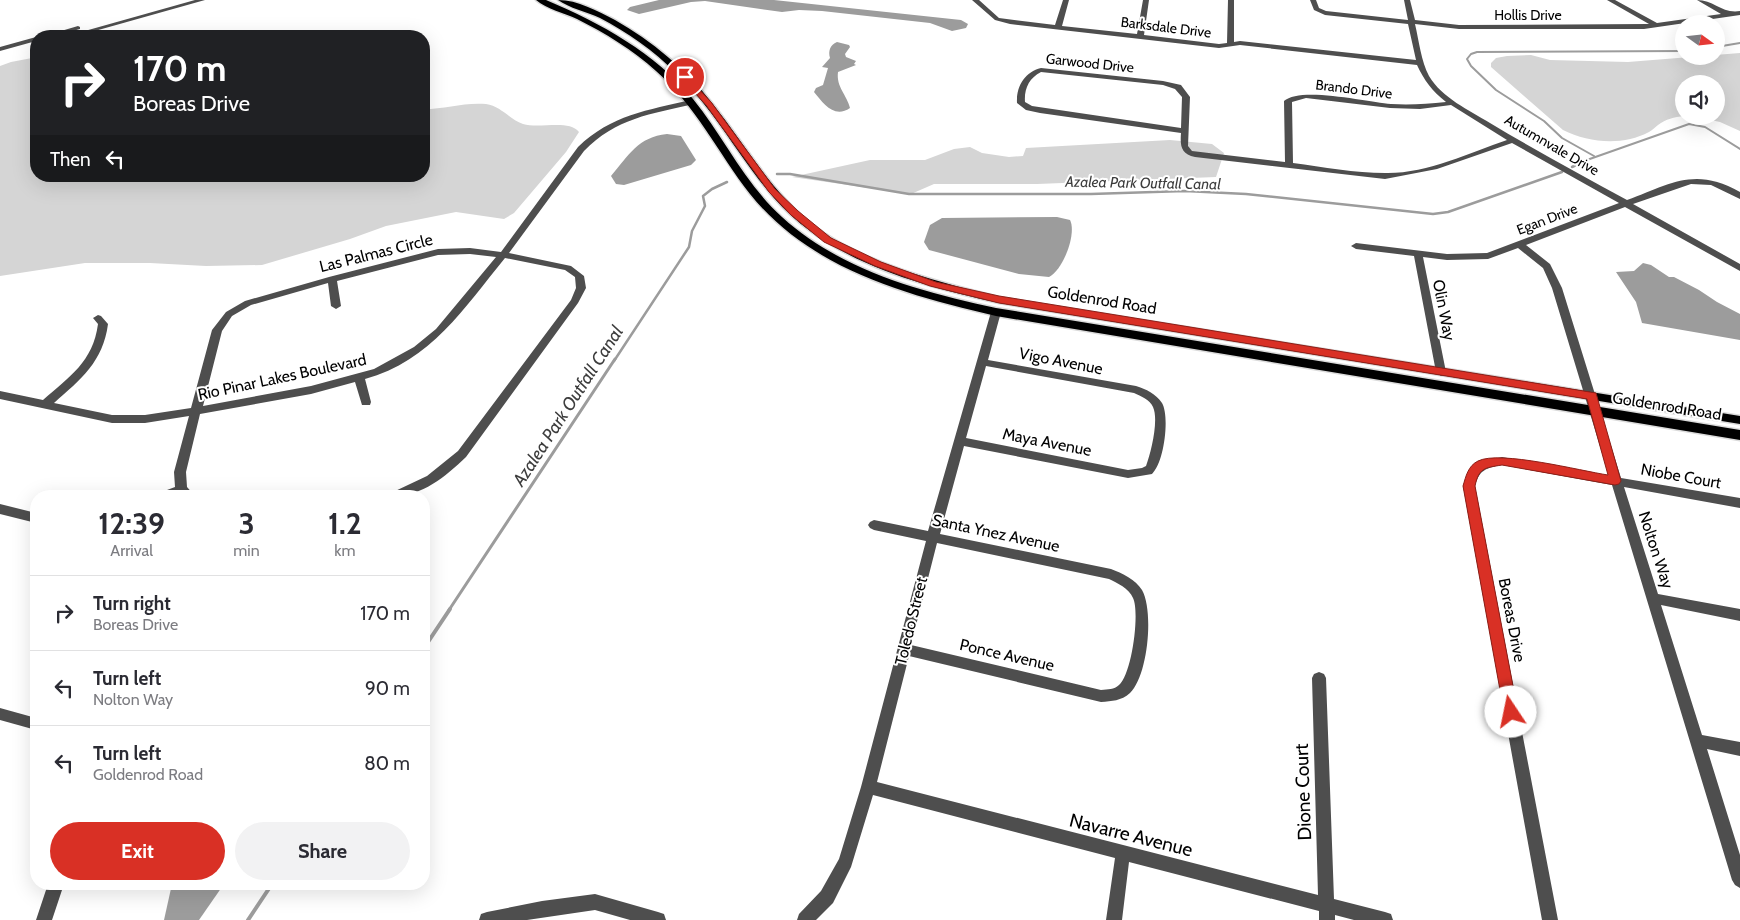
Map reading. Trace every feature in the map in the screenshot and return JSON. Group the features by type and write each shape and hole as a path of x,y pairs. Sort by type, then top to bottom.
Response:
{"main road":[{"name":"Goldenrod Road","path":"540,0 606,31 668,77 692,105 756,198 813,246 872,276 934,298 996,312 1740,435"},
{"name":"Goldenrod Road","path":"548,0 559,3 569,1 642,41 675,67 709,104 772,190 794,213 827,240 894,270 971,294 1740,420"},
{"path":"568,12 575,10 603,18"},
{"path":"678,88 709,104"},
{"path":"692,105 704,107 712,116 720,120"},
{"path":"793,231 834,248 841,246"},
{"path":"1204,346 1215,343 1253,349 1272,344"}],"street":[{"path":"86,30 178,0"},
{"path":"74,30 202,0"},
{"name":"Barksdale Drive","path":"976,0 997,19 1219,46 1240,43 1420,63"},
{"path":"1058,27 1066,0"},
{"path":"1140,37 1146,0"},
{"path":"1230,44 1232,0"},
{"name":"Hollis Drive","path":"1313,0 1316,9 1325,13 1459,27 1655,25 1740,13"},
{"name":"Autumnvale Drive","path":"1407,0 1420,63 1426,77 1436,90 1452,103 1513,140 1740,268"},
{"path":"1610,0 1655,25"},
{"path":"1700,0 1729,15"},
{"path":"0,49 30,41"},
{"path":"0,56 30,48"},
{"name":"Garwood Drive","path":"1184,131 1040,111 1029,108 1021,103 1020,98 1028,76 1033,71 1041,70 1163,83 1178,87 1186,97 1184,146 1190,153 1385,176 1407,175 1432,169 1513,140"},
{"name":"Brando Drive","path":"1288,165 1287,110 1288,101 1293,98 1306,96 1390,106 1420,107 1452,103"},
{"name":"Rio Pinar Lakes Boulevard","path":"0,395 112,419 145,419 197,412 310,390 359,377 386,367 418,348 440,331 503,255 570,165 587,153 612,128 629,121 692,105"},
{"name":"Egan Drive","path":"1356,246 1447,257 1488,256 1683,182 1694,180 1718,184 1740,196"},
{"name":"Nolton Way","path":"1520,245 1547,266 1557,288 1592,396 1615,481 1740,880"},
{"name":"Las Palmas Circle","path":"184,490 180,472 217,330 229,314 248,303 438,252 470,251 503,255 568,268 579,276 581,288 569,309 462,454 432,479 408,490"},
{"name":"Olin Way","path":"1418,254 1441,372"},
{"path":"332,279 336,306"},
{"name":"Toledo Street","path":"805,920 827,897 846,862 905,649 933,536 996,312"},
{"path":"44,405 91,360 98,346 103,324 98,318"},
{"name":"Vigo Avenue","path":"981,362 1136,390 1147,394 1161,411 1155,459 1151,468 1144,473 1128,474"},
{"path":"359,377 366,402"},
{"name":"Maya Avenue","path":"960,441 1128,474"},
{"name":"Boreas Drive","path":"1550,920 1469,486 1472,473 1482,464 1502,461 1615,481"},
{"name":"Niobe Court","path":"1615,481 1740,503"},
{"path":"0,509 30,516"},
{"name":"Santa Ynez Avenue","path":"874,525 1111,574 1129,583 1140,596 1142,606 1136,673 1129,686 1117,695 1101,696"},
{"path":"1652,598 1740,615"},
{"name":"Ponce Avenue","path":"905,649 1101,696"},
{"name":"Dione Court","path":"1319,678 1327,913"},
{"path":"0,714 30,722"},
{"path":"1696,740 1740,749"},
{"name":"Navarre Avenue","path":"868,787 1123,853 1327,913 1385,920"},
{"path":"1114,920 1123,853"},
{"path":"44,920 54,890"},
{"path":"487,920 542,909 595,902 658,920"}],"shaded area":[{"path":"659,0 774,0 961,20 968,24 966,28 952,31 930,23 822,11 799,10 782,12 705,1 691,2 639,14 627,10 630,7"},
{"path":"837,42 849,45 850,47 845,54 846,57 856,61 854,64 856,65 838,72 840,87 850,108 839,112 829,108 814,92 816,88 823,85 828,68 822,67 830,58 829,51 831,47"},
{"path":"1740,53 1740,131 1725,124 1725,75 1675,75 1675,118 1661,123 1639,136 1617,141 1584,138 1563,130 1491,67 1491,63 1496,58 1531,55 1550,60 1628,62 1675,58 1675,65 1725,65 1725,54"},
{"path":"30,58 30,182 430,182 430,109 470,104 491,105 523,124 568,126 579,132 566,152 514,213 504,219 456,212 386,226 350,239 262,265 206,266 150,263 85,263 0,276 0,66"},
{"path":"667,134 681,136 696,160 691,165 624,185 616,184 611,176 635,148 649,139"},
{"path":"1170,140 1212,144 1224,153 1216,177 1037,184 934,184 911,194 792,177 870,160 925,160 954,149 970,147 982,153 1009,157 1023,156 1026,148"},
{"path":"1057,217 1070,220 1072,234 1064,260 1049,277 1019,274 929,250 924,242 930,225 942,218"},
{"path":"1643,263 1651,265 1669,277 1674,277 1699,290 1740,314 1740,340 1642,323 1636,302 1616,272 1634,271"},
{"path":"171,890 220,890 199,920 164,920"}],"waterway":[{"path":"1725,46 1740,43"},
{"path":"1594,156 1562,138 1544,121 1496,90 1471,66 1467,59 1471,54 1477,52 1675,51"},
{"name":"Azalea Park Outfall Canal","path":"1584,161 1689,124 1705,127 1740,149"},
{"name":"Azalea Park Outfall Canal","path":"1572,167 1587,160"},
{"name":"Azalea Park Outfall Canal","path":"777,174 790,174 909,194 1091,194 1185,191 1246,194 1433,214 1448,212 1562,172"},
{"name":"Azalea Park Outfall Canal","path":"614,361 689,247 692,231 705,206 703,196 712,189 727,182"},
{"name":"Azalea Park Outfall Canal","path":"449,610 615,359"},
{"name":"Azalea Park Outfall Canal","path":"430,639 450,609"},
{"name":"Azalea Park Outfall Canal","path":"248,920 268,890"}],"route":[{"path":"685,77 709,104 772,190 794,213 827,240 878,264 934,284 999,300 1592,396 1615,481 1502,461 1482,464 1472,473 1469,486 1511,712"}]}
